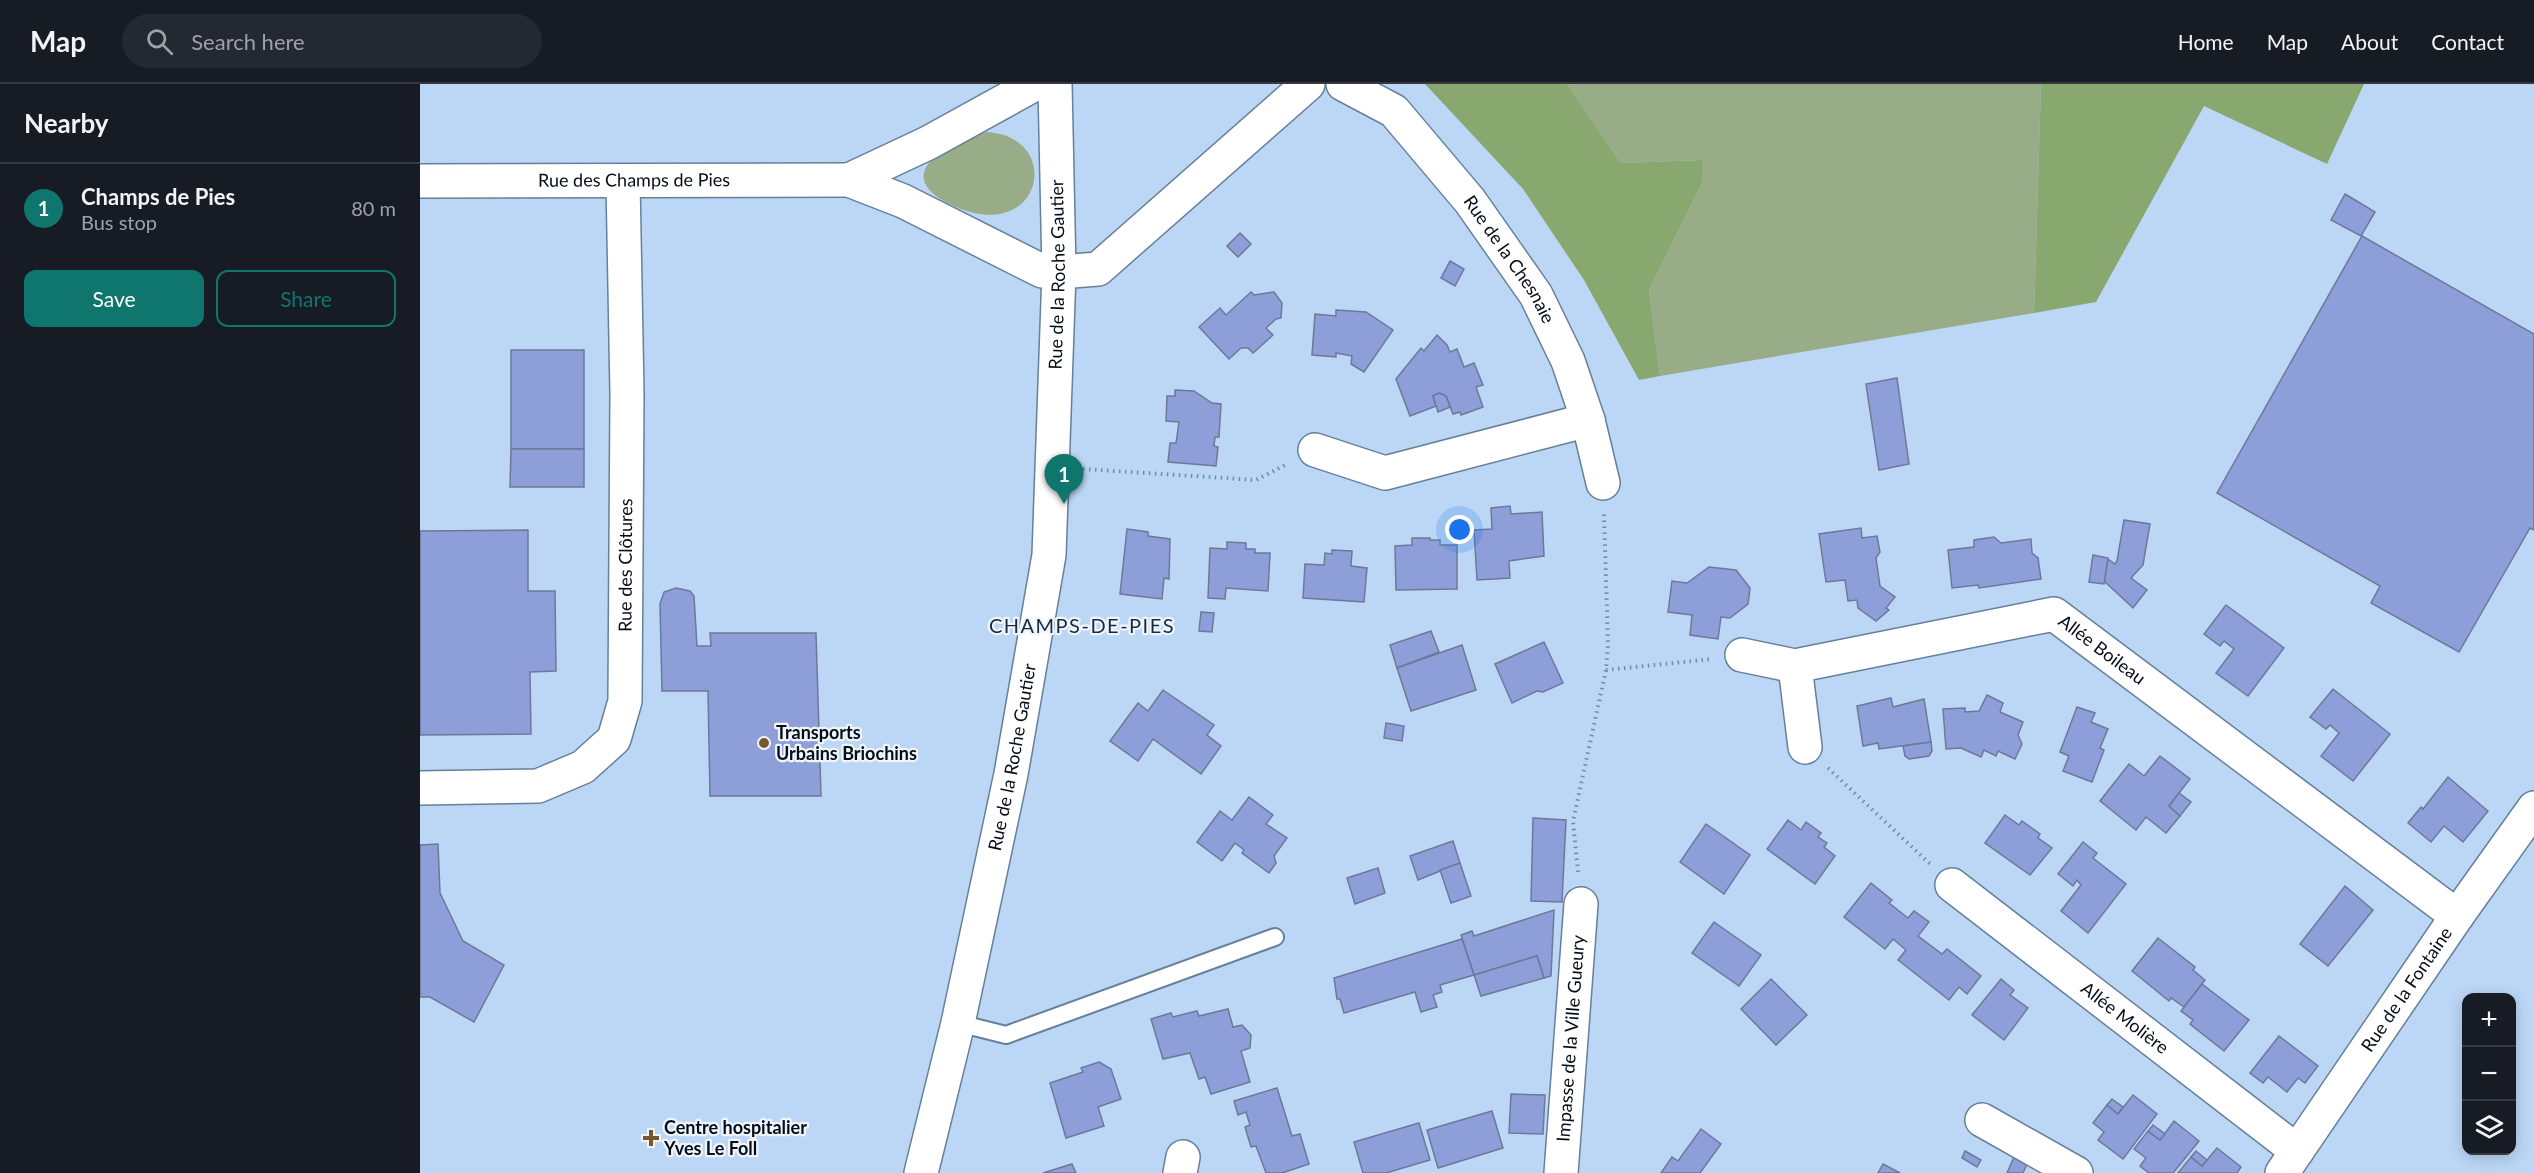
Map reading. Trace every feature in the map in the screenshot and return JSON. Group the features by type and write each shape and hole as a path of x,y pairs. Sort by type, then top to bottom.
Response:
{"street":[{"path":"849,180 928,143 1035,84"},
{"name":"Rue de la Roche Gautier","path":"921,1173 958,1023 1033,658 1049,555 1059,272 1055,84"},
{"path":"849,180 903,201 1042,271 1098,269 1308,84"},
{"name":"Rue de la Chesnaie","path":"1343,84 1394,111 1470,201 1536,295 1568,361 1588,420 1603,483"},
{"name":"Rue des Champs de Pies","path":"420,181 849,180"},
{"name":"Rue des Clôtures","path":"420,788 538,786 583,767 614,739 625,700 627,394 623,181"},
{"path":"1315,450 1385,473 1588,420"},
{"name":"Allée Boileau","path":"1742,656 1795,666 2054,614 2457,916"},
{"path":"1795,666 1805,747"},
{"name":"Rue de la Fontaine","path":"2289,1162 2457,916 2534,808"},
{"name":"Allée Molière","path":"1952,885 2289,1162"},
{"name":"Impasse de la Ville Gueury","path":"1561,1173 1581,904"},
{"path":"1982,1120 2076,1173"}],"lane":[{"path":"958,1023 1006,1035 1275,938"}],"path":[{"path":"1053,467 1256,480 1315,450"},
{"path":"1581,904 1573,821 1606,670 1608,643 1603,483"},
{"path":"1606,670 1742,656"},
{"path":"1805,747 1952,885"}],"green space":[{"path":"1425,84 1567,84 1621,163 1702,160 1702,183 1649,290 1660,376 1639,380 1584,280 1523,189"},
{"path":"1567,84 2041,84 2034,313 1660,376 1649,290 1702,183 1702,160 1621,163"},
{"path":"2041,84 2364,84 2327,164 2204,106 2096,302 2034,313"},
{"path":"987,132 1011,138 1027,151 1034,168 1033,185 1024,201 1008,212 985,215 956,207 936,196 925,184 924,173 929,162 940,152"}],"building":[{"path":"2345,194 2375,212 2361,236 2331,220"},
{"path":"1240,233 1251,244 1238,257 1227,246"},
{"path":"2362,236 2534,334 2534,530 2530,528 2459,652 2371,603 2380,586 2217,493"},
{"path":"1450,261 1464,269 1455,286 1441,278"},
{"path":"1251,292 1254,295 1274,292 1282,303 1281,318 1276,319 1266,328 1273,335 1253,353 1248,348 1241,348 1229,359 1199,327 1220,308 1226,315"},
{"path":"1336,310 1366,312 1393,330 1364,372 1351,364 1352,356 1336,353 1336,357 1312,355 1315,314 1336,316"},
{"path":"1437,335 1447,345 1450,352 1457,349 1464,367 1474,363 1483,385 1476,387 1483,407 1461,415 1460,412 1453,414 1446,396 1439,393 1433,396 1436,406 1410,416 1396,379 1421,348 1424,351"},
{"path":"511,350 584,350 584,449 511,449"},
{"path":"1897,378 1909,464 1879,470 1866,384"},
{"path":"1175,390 1194,391 1212,403 1221,404 1219,437 1215,437 1214,446 1218,447 1216,466 1168,462 1170,443 1176,443 1179,422 1166,421 1167,396 1175,396"},
{"path":"1439,393 1446,396 1450,407 1438,412 1433,396"},
{"path":"511,449 584,449 584,487 510,487"},
{"path":"1510,506 1511,514 1542,512 1544,556 1509,561 1510,578 1477,580 1474,530 1492,529 1491,508"},
{"path":"2124,520 2150,524 2143,565 2131,578 2147,590 2133,608 2104,581 2108,559 2115,564 2117,561"},
{"path":"1861,528 1862,538 1877,536 1880,552 1876,558 1880,586 1895,597 1886,608 1889,610 1876,621 1858,608 1857,600 1848,601 1845,580 1826,582 1819,534"},
{"path":"1127,529 1148,532 1148,536 1170,539 1169,579 1164,578 1162,599 1120,594"},
{"path":"528,530 528,591 555,591 556,671 530,672 531,734 420,735 420,531"},
{"path":"1994,537 2001,543 2031,539 2032,553 2038,558 2041,579 1979,588 1978,585 1952,588 1948,550 1974,547 1974,540"},
{"path":"1412,538 1430,538 1430,540 1440,540 1440,545 1457,545 1457,589 1396,590 1395,546 1412,545"},
{"path":"1227,542 1246,543 1246,549 1255,549 1255,553 1270,553 1268,591 1226,588 1225,599 1208,598 1210,548 1227,549"},
{"path":"1332,550 1352,551 1351,566 1367,568 1364,602 1303,598 1305,564 1324,565 1325,553 1332,554"},
{"path":"2093,555 2108,558 2104,584 2089,582"},
{"path":"1709,567 1736,570 1750,588 1748,604 1730,618 1721,617 1718,639 1690,635 1692,615 1668,612 1672,581 1687,583"},
{"name":"Transports Urbains Briochins","path":"676,588 690,591 694,596 697,646 711,646 710,633 816,633 821,796 710,796 708,691 662,691 660,604 664,592"},
{"path":"2226,605 2284,648 2248,696 2216,673 2234,649 2224,641 2220,646 2204,634"},
{"path":"1201,612 1214,613 1212,632 1199,631"},
{"path":"1431,631 1439,652 1397,668 1390,645"},
{"path":"1544,642 1563,683 1543,692 1537,691 1512,703 1495,664"},
{"path":"1462,645 1476,690 1411,711 1397,668"},
{"path":"2333,689 2390,734 2353,781 2321,756 2339,733 2330,725 2326,729 2310,717"},
{"path":"1163,690 1214,725 1207,735 1221,746 1201,774 1153,739 1138,761 1110,741 1138,703 1148,711"},
{"path":"1987,695 2003,703 2000,712 2023,722 2018,735 2022,744 2015,759 1998,751 1996,756 1984,750 1981,757 1961,748 1946,749 1943,709 1965,708 1965,712 1979,711"},
{"path":"1891,698 1893,707 1924,699 1931,742 1879,749 1878,743 1863,746 1857,706"},
{"path":"2077,707 2095,713 2091,722 2108,729 2100,748 2104,750 2092,782 2063,771 2069,756 2060,752"},
{"path":"1386,723 1404,726 1402,741 1384,738"},
{"path":"1931,742 1932,751 1929,756 1909,759 1905,756 1903,746"},
{"path":"2160,756 2190,779 2169,806 2180,816 2166,833 2146,817 2136,830 2100,801 2129,764 2144,776"},
{"path":"2448,777 2488,811 2463,842 2444,826 2431,842 2408,823 2421,807 2423,809"},
{"path":"2179,793 2191,802 2180,816 2169,806"},
{"path":"1249,797 1273,815 1266,824 1287,838 1274,856 1276,863 1269,873 1242,853 1244,850 1235,843 1222,861 1197,842 1220,811 1232,820"},
{"path":"2005,815 2019,825 2022,821 2040,834 2038,838 2052,848 2030,875 1985,843"},
{"path":"1533,818 1566,820 1562,902 1531,901"},
{"path":"1788,820 1801,830 1806,822 1821,833 1818,837 1827,843 1824,847 1835,856 1815,884 1767,849"},
{"path":"1706,824 1750,855 1724,894 1680,862"},
{"path":"1453,841 1460,863 1418,880 1410,856"},
{"path":"2083,842 2097,853 2093,858 2126,884 2088,933 2061,911 2081,885 2077,880 2073,886 2058,874"},
{"path":"438,844 440,893 463,941 504,965 474,1022 430,997 420,997 420,845"},
{"path":"1460,863 1471,896 1451,903 1440,870"},
{"path":"1378,868 1385,893 1355,904 1347,878"},
{"path":"1871,883 1892,900 1889,903 1908,918 1914,911 1929,922 1918,936 1942,954 1947,949 1981,976 1967,994 1959,987 1949,1000 1898,960 1906,950 1893,939 1885,949 1844,917"},
{"path":"2345,886 2373,910 2328,966 2300,944"},
{"path":"1554,910 1551,976 1544,978 1537,956 1474,975 1461,935 1472,931 1474,936"},
{"path":"1714,922 1761,955 1739,986 1692,953"},
{"path":"2158,938 2195,967 2193,970 2205,980 2184,1007 2171,998 2169,1001 2132,971"},
{"path":"1462,939 1474,975 1440,985 1442,992 1433,995 1437,1007 1421,1012 1415,992 1344,1013 1340,999 1337,999 1334,978"},
{"path":"1537,956 1544,978 1481,996 1474,975"},
{"path":"1771,979 1807,1015 1776,1045 1741,1009"},
{"path":"2001,979 2014,990 2010,995 2028,1008 2004,1040 1972,1015"},
{"path":"2202,984 2249,1020 2224,1051 2190,1024 2193,1020 2181,1011"},
{"path":"1228,1009 1233,1027 1242,1025 1251,1035 1250,1048 1241,1051 1250,1082 1211,1094 1205,1077 1199,1079 1190,1053 1163,1059 1151,1019 1171,1013 1173,1017 1197,1011 1199,1016"},
{"path":"2279,1036 2318,1066 2305,1083 2298,1078 2287,1092 2268,1077 2263,1083 2250,1073"},
{"path":"1099,1062 1111,1069 1121,1099 1098,1107 1104,1126 1066,1138 1050,1083 1083,1072 1081,1068"},
{"path":"1277,1088 1292,1136 1300,1134 1309,1164 1282,1173 1266,1173 1256,1146 1251,1147 1245,1127 1250,1125 1246,1112 1238,1115 1234,1101"},
{"path":"1511,1094 1545,1095 1543,1134 1509,1133"},
{"path":"2133,1095 2157,1114 2123,1159 2098,1140 2104,1132 2093,1123 2107,1105 2118,1114"},
{"path":"2112,1099 2123,1107 2118,1114 2107,1105"},
{"path":"1492,1111 1503,1148 1438,1168 1427,1130"},
{"path":"2174,1121 2199,1141 2173,1173 2149,1173 2140,1166 2146,1158 2134,1149 2148,1131 2160,1140"},
{"path":"1419,1123 1430,1160 1386,1173 1363,1173 1354,1142"},
{"path":"2153,1125 2165,1134 2160,1140 2148,1131"},
{"path":"1701,1129 1721,1144 1700,1173 1661,1173 1672,1157 1678,1161"},
{"path":"2217,1148 2241,1167 2237,1173 2178,1173 2191,1157 2202,1166"},
{"path":"1965,1151 1981,1160 1977,1167 1962,1158"},
{"path":"2196,1151 2207,1160 2202,1166 2191,1157"},
{"path":"2014,1157 2027,1164 2023,1173 2007,1173"},
{"path":"1072,1164 1076,1173 1043,1173"},
{"path":"1883,1164 1900,1173 1878,1173"}],"place":[{"name":"Champs de Pies","path":"1064,504"},
{"name":"Transports Urbains Briochins","path":"764,743"},
{"name":"Centre hospitalier Yves Le Foll","path":"651,1138"}],"district":[{"name":"CHAMPS-DE-PIES","path":"1082,626"}]}
